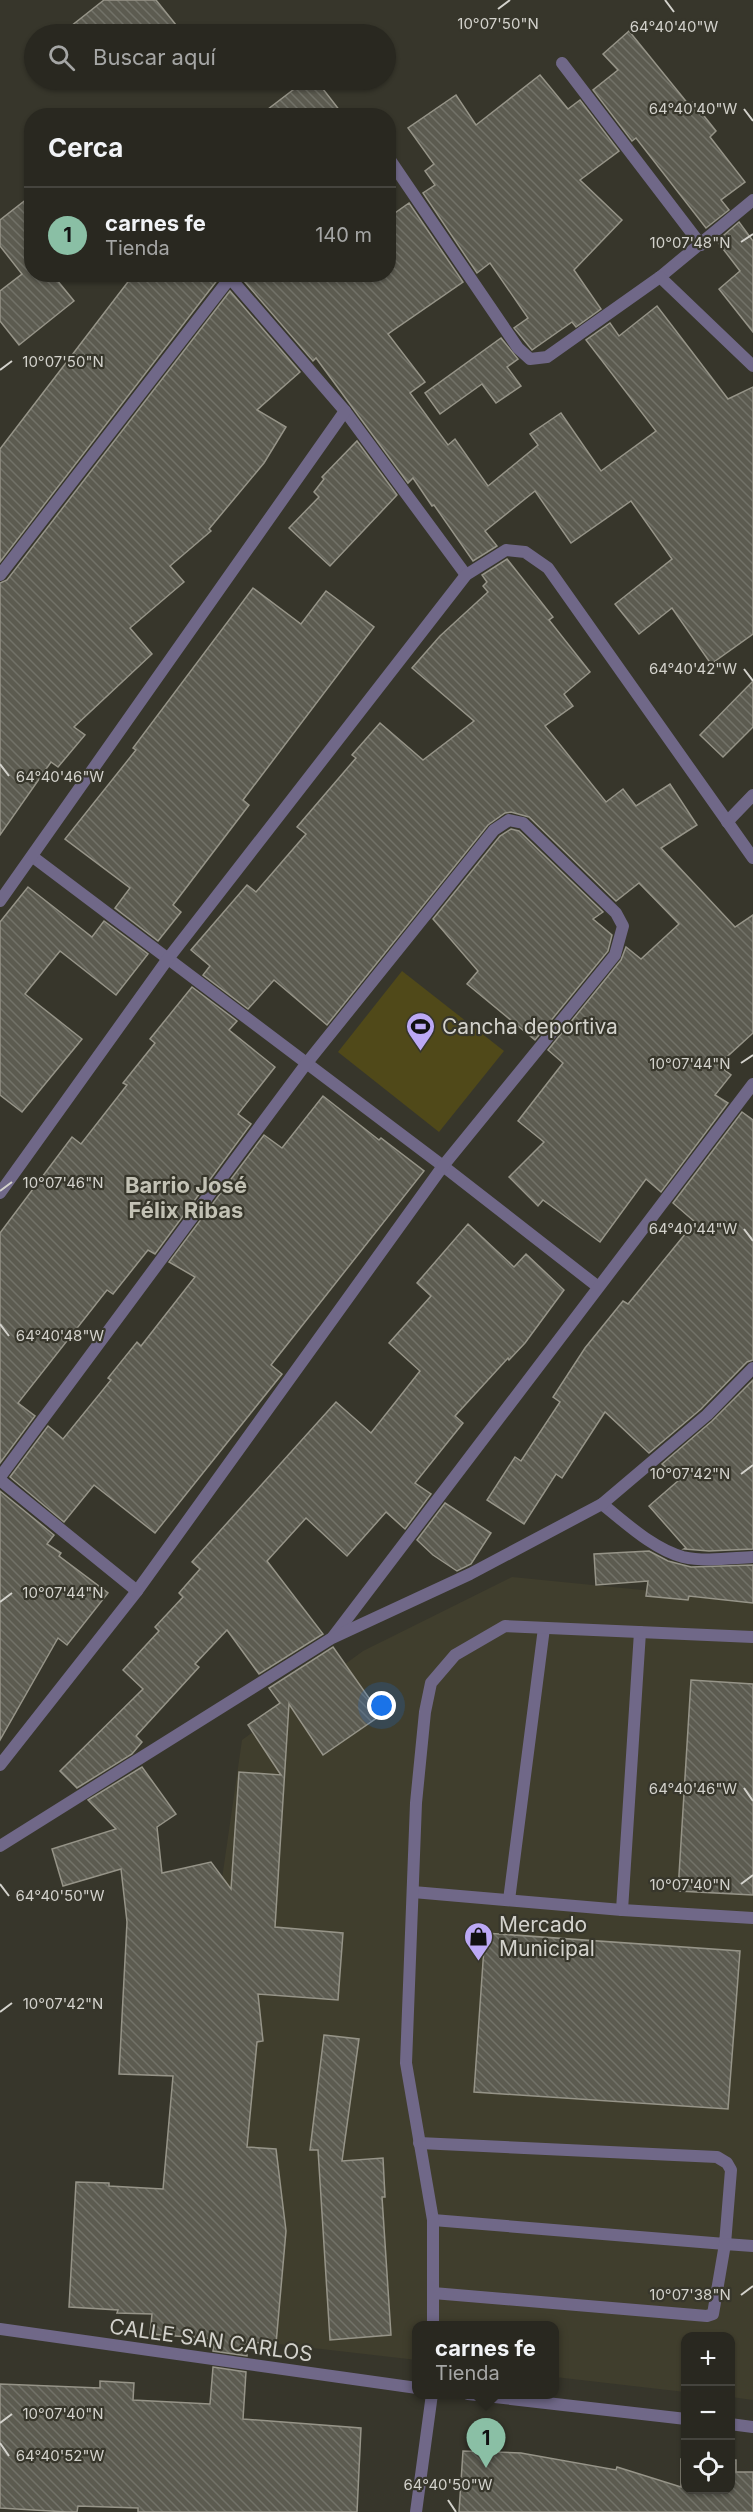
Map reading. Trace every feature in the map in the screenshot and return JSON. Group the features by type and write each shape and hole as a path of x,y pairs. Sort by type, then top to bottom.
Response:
{"street":[{"path":"562,63 701,245"},
{"path":"396,169 519,348 530,359 547,357 660,277 753,200"},
{"path":"660,277 753,366"},
{"path":"0,575 223,282"},
{"path":"233,282 345,411 466,575"},
{"path":"0,901 345,411"},
{"path":"0,1193 167,960 466,575 506,550 525,552 548,568 753,858"},
{"path":"727,822 753,795"},
{"path":"0,1765 137,1591 444,1166 615,955 623,926 616,913 523,823 509,820 494,830 306,1064 0,1479 137,1591"},
{"path":"33,857 167,960 444,1166 597,1286"},
{"path":"332,1638 597,1286 753,1084"},
{"path":"0,1845 332,1638 470,1574 602,1504 706,1415 753,1368"},
{"path":"602,1504 648,1540 682,1557 701,1559 753,1557"},
{"path":"433,2321 433,2220 406,2063 416,1803 425,1712 431,1683 455,1655 505,1626 753,1637"},
{"path":"509,1900 544,1628"},
{"path":"622,1910 640,1632"},
{"path":"413,1892 622,1910 753,1918"},
{"path":"419,2143 717,2157 727,2163 731,2170 725,2244 713,2314 707,2316 433,2293"},
{"path":"433,2220 753,2246"},
{"name":"CALLE SAN CARLOS","path":"0,2329 412,2387"},
{"path":"416,2512 431,2399"},
{"path":"512,2399 681,2418"},
{"path":"735,2425 753,2427"}],"shaded area":[{"name":"Cancha deportiva","path":"402,971 504,1051 439,1132 338,1052"},
{"name":"Mercado Municipal","path":"512,1577 753,1601 753,2400 735,2398 735,2332 681,2332 681,2392 559,2377 559,2321 412,2321 412,2359 157,2330 242,1740 363,1651"}],"building":[{"path":"104,0 156,0 175,24 74,24"},
{"path":"629,31 689,105 693,102 716,131 710,137 745,182 721,200 729,210 706,228 636,138 632,141 593,90 618,70 603,54"},
{"path":"540,75 568,109 580,100 619,151 580,180 622,220 574,270 601,309 576,327 572,322 532,350 514,328 528,318 490,263 477,273 423,193 435,185 425,171 434,164 408,128 456,95 476,125"},
{"path":"293,90 324,90 338,108 269,108"},
{"path":"24,201 24,282 59,282 74,301 19,345 0,321 0,291 22,274 0,246 0,220"},
{"path":"409,203 463,282 388,334 425,382 410,393 448,445 455,439 488,486 538,445 530,434 561,413 601,471 656,431 586,340 610,323 619,336 657,306 728,399 753,387 753,634 711,664 672,608 639,634 615,604 672,559 631,501 571,543 535,491 485,531 497,546 473,561 413,478 408,483 316,358 313,361 245,282 396,282 396,212"},
{"path":"739,222 753,241 753,332 719,289 740,271 717,241"},
{"path":"128,282 216,282 0,562 0,449"},
{"path":"230,291 300,372 257,410 286,427 264,463 209,529 211,531 170,566 184,582 130,628 152,654 74,727 85,735 58,767 51,762 0,835 0,583 7,580"},
{"path":"501,338 518,359 507,367 521,386 496,403 482,384 440,414 425,393"},
{"path":"357,441 397,495 330,566 289,528 319,497 314,492 324,479 322,477"},
{"path":"507,559 553,617 549,620 590,672 564,694 573,706 545,726 606,802 623,789 636,806 670,784 697,825 661,848 735,927 753,915 753,1033 718,1065 731,1075 715,1095 728,1103 661,1192 646,1179 600,1242 543,1200 538,1206 509,1177 544,1142 518,1121 563,1063 548,1050 621,960 626,947 641,959 679,924 639,883 616,901 529,817 511,812 505,813 488,825 327,1025 274,980 248,1009 203,975 210,966 191,950 247,885 256,892 306,834 297,827 356,758 352,755 380,723 423,760 474,721 412,668 440,636 488,592 483,586 487,582 482,575"},
{"path":"253,588 301,624 326,591 374,627 243,800 249,805 173,905 181,912 158,941 115,908 130,888 65,839 136,750 133,748"},
{"path":"753,681 753,727 723,757 700,735"},
{"path":"511,829 519,831 603,912 593,919 612,935 608,951 535,1040 467,984 478,971 433,919 500,836"},
{"path":"28,887 92,937 104,921 148,954 116,995 60,951 25,994 82,1039 22,1112 0,1095 0,922"},
{"path":"192,987 237,1021 229,1030 275,1067 238,1114 251,1124 155,1254 148,1250 113,1294 107,1290 18,1403 35,1416 0,1463 0,1233 72,1137 81,1144 127,1085 123,1083 155,1043 150,1039"},
{"path":"323,1096 379,1140 381,1138 424,1171 271,1365 282,1374 155,1533 94,1485 64,1522 10,1477 48,1426 63,1439 111,1380 108,1378 137,1342 141,1346 195,1277 169,1262 264,1135 282,1148"},
{"path":"742,1112 753,1120 753,1360 747,1362 701,1409 649,1453 605,1412 562,1478 556,1474 524,1524 487,1500 515,1457 521,1461 560,1402 553,1397 585,1348 623,1301 628,1304 695,1222 673,1203"},
{"path":"468,1224 514,1267 526,1254 564,1290 525,1343 509,1360 508,1358 455,1416 463,1423 415,1483 431,1494 405,1529 386,1512 347,1556 306,1518 267,1561 323,1634 259,1674 227,1630 195,1664 199,1667 136,1736 142,1742 132,1754 77,1788 60,1771 143,1689 123,1670 159,1631 155,1627 183,1597 179,1593 200,1569 192,1562 336,1402 371,1433 420,1371 389,1343 431,1296 417,1283"},
{"path":"753,1380 753,1549 709,1551 684,1549 686,1548 649,1506 679,1480 662,1464 712,1421"},
{"path":"0,1491 54,1535 47,1544 61,1553 59,1556 108,1593 67,1645 58,1638 0,1740"},
{"path":"445,1503 491,1533 471,1564 457,1571 433,1555 417,1540"},
{"path":"649,1551 668,1561 691,1567 753,1565 753,1603 689,1596 688,1600 646,1596 648,1581 596,1585 594,1554"},
{"path":"333,1647 381,1715 323,1755 289,1704 275,1927 343,1933 338,2000 258,1994 263,2041 257,2042 247,2147 276,2149 286,2231 276,2344 247,2342 247,2356 213,2351 214,2339 150,2334 152,2314 117,2313 118,2310 69,2307 76,2182 163,2189 173,2076 119,2074 127,1922 121,1869 63,1886 52,1849 116,1829 88,1800 142,1767 176,1814 157,1827 162,1873 211,1862 231,1889 239,1772 281,1775 248,1725 280,1703 269,1688"},
{"path":"691,1680 753,1684 753,1895 678,1891"},
{"path":"485,1933 740,1951 728,2109 474,2092"},
{"path":"324,2035 359,2039 342,2161 383,2158 385,2197 382,2197 391,2335 330,2340 318,2150 310,2150"},
{"path":"213,2367 246,2372 243,2419 361,2428 357,2512 138,2512 138,2508 78,2506 77,2512 67,2512 0,2508 0,2384 100,2388 100,2381 134,2383 133,2400 210,2404"},
{"path":"463,2451 521,2453 616,2470 617,2467 681,2487 681,2494 735,2494 735,2460 736,2472 753,2472 753,2512 459,2512"}],"place":[{"name":"Cancha deportiva","path":"421,1052"},
{"name":"Mercado Municipal","path":"478,1962"},
{"name":"carnes fe","path":"486,2468"}],"district":[{"name":"Barrio José Félix Ribas","path":"186,1198"}]}
